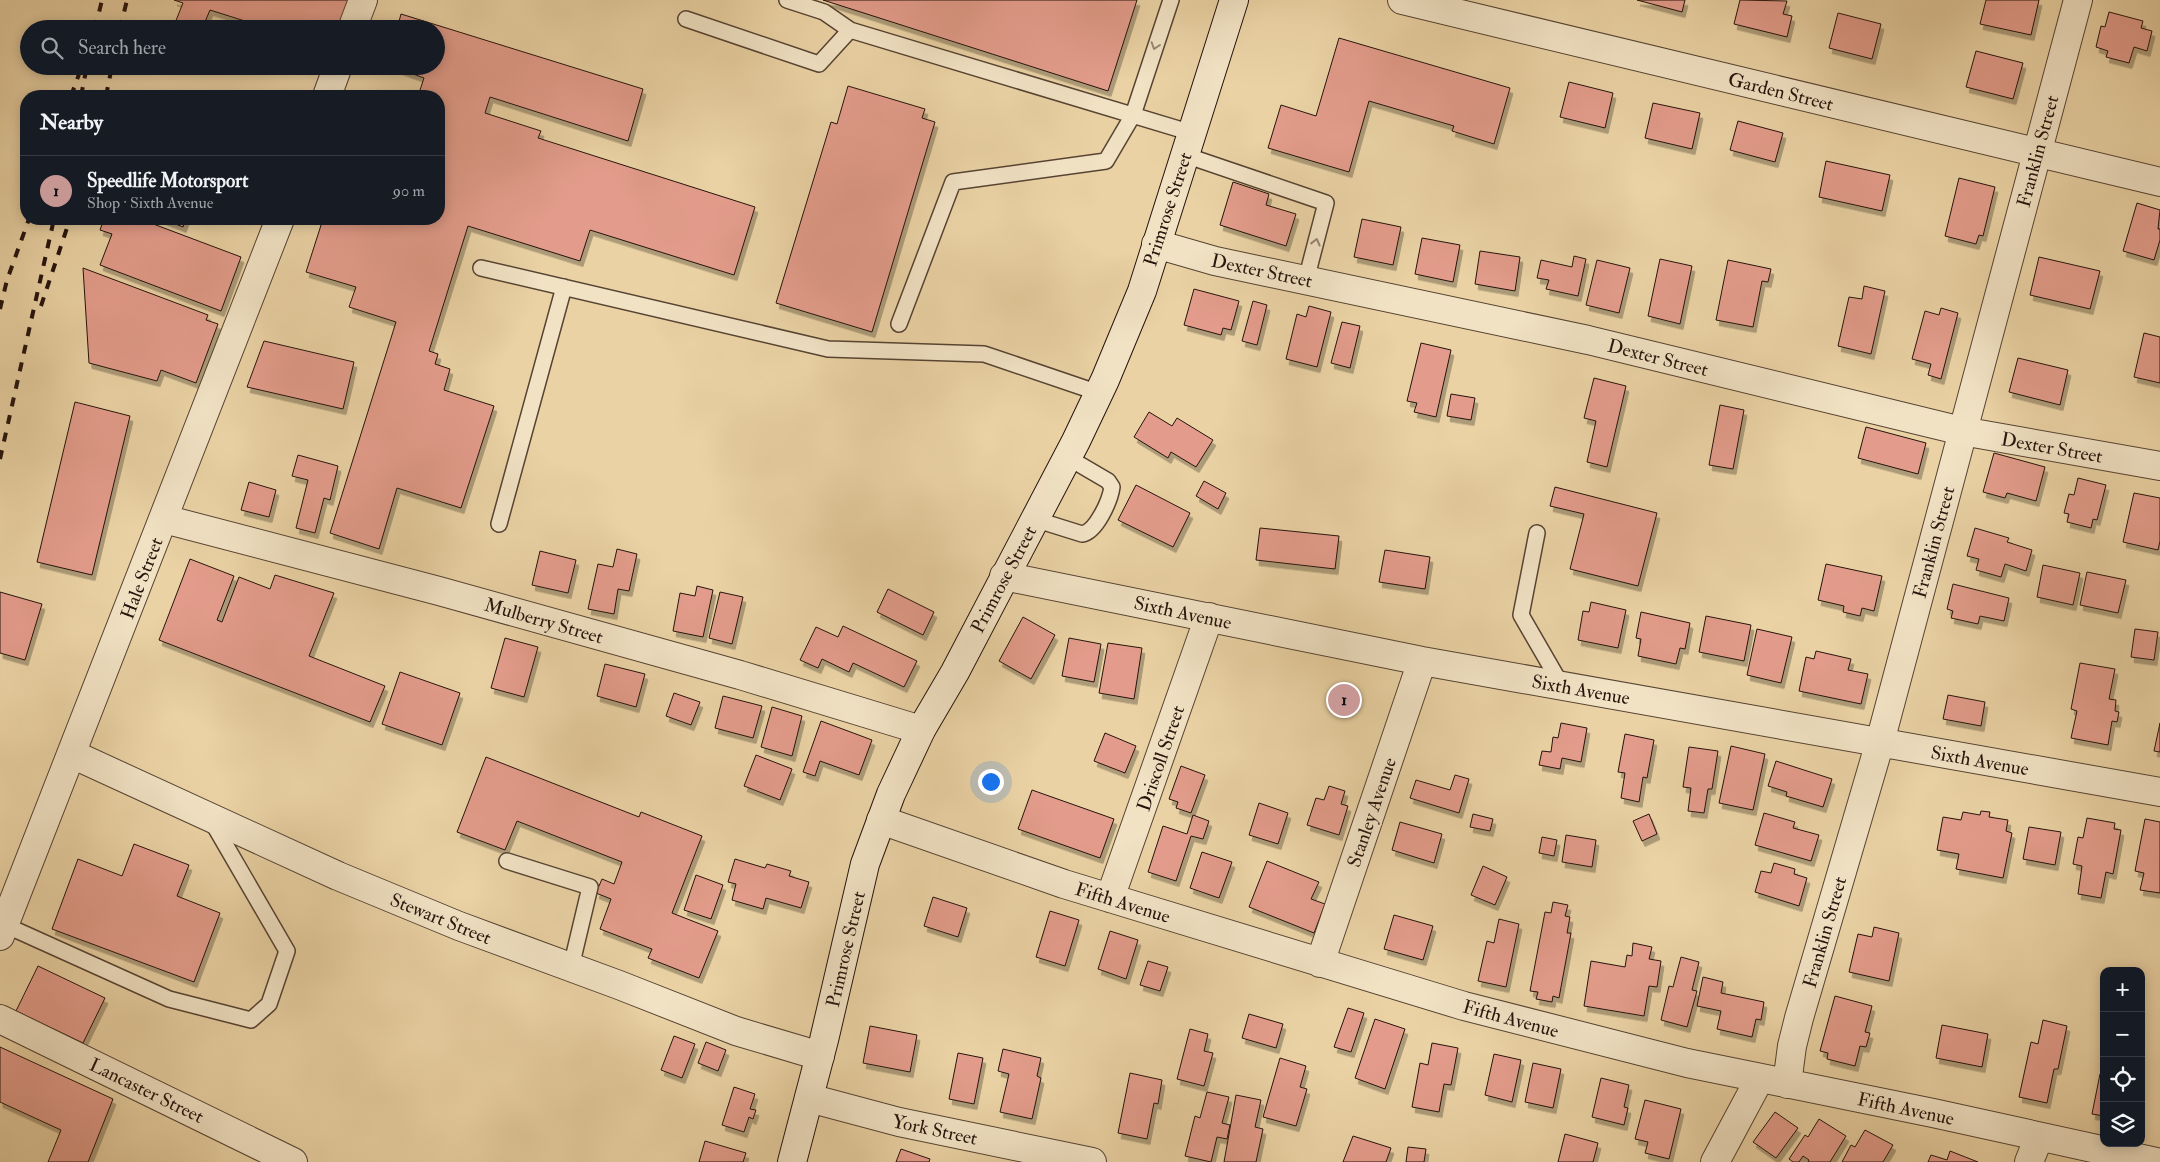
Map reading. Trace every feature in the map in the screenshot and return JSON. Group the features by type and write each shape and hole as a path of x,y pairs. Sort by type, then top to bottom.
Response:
{"street":[{"path":"355,20 363,0"},
{"name":"Primrose Street","path":"792,1162 820,1056 865,864 881,820 902,768 921,730 955,672 1099,393 1142,291 1234,0"},
{"name":"Garden Street","path":"1402,0 2160,182"},
{"name":"Franklin Street","path":"1787,1084 1792,1046 1799,1018 1880,742 2078,0"},
{"path":"329,90 335,75"},
{"name":"Hale Street","path":"2,930 278,225"},
{"name":"Dexter Street","path":"1156,244 1214,261 1588,340 1962,431 2160,466"},
{"name":"Mulberry Street","path":"164,519 457,596 740,674 921,730"},
{"name":"Sixth Avenue","path":"1004,576 1422,661 2160,792"},
{"name":"Driscoll Street","path":"1110,898 1209,617"},
{"name":"Stanley Avenue","path":"1320,963 1422,661"},
{"name":"Stewart Street","path":"72,754 338,876 450,923 736,1032 820,1056"},
{"name":"Fifth Avenue","path":"881,820 1110,898 1464,1006 1687,1063 2156,1162"},
{"name":"Lancaster Street","path":"0,1019 260,1155 293,1162"},
{"path":"1715,1162 1760,1078"},
{"name":"York Street","path":"809,1098 899,1122 1092,1162"},
{"path":"2029,1162 2039,1137"}],"lane":[{"path":"787,0 824,12 850,30 1133,115 1188,144 1326,204 1306,280"},
{"path":"899,324 953,182 1106,161 1133,115 1170,0"},
{"path":"686,19 819,64 850,30"},
{"path":"481,268 828,349 984,354 1099,393"},
{"path":"499,524 564,287"},
{"path":"1034,519 1082,534 1089,533 1094,528 1112,487 1108,481 1067,457"},
{"path":"1537,533 1521,616 1562,686"},
{"path":"2,930 169,999 251,1020 269,1004 287,952 208,815"},
{"path":"507,861 590,887 571,968"}],"building":[{"path":"174,0 349,0 350,20 242,20 210,10 206,20 176,20 183,3"},
{"path":"823,0 1137,0 1108,91"},
{"path":"1637,0 1685,0 1682,12"},
{"path":"1740,0 1787,1 1783,14 1792,16 1787,37 1734,24"},
{"path":"1986,0 2039,0 2031,35 1980,24"},
{"path":"2109,12 2143,21 2141,28 2152,31 2147,51 2134,47 2129,63 2106,57 2108,51 2096,47 2101,26 2105,27"},
{"path":"1838,13 1881,24 1872,59 1829,48"},
{"path":"401,14 420,20 399,20"},
{"path":"445,28 643,89 628,141 490,97 485,113 541,131 538,138 755,207 734,275 590,230 580,261 468,226 429,351 438,354 435,364 450,369 444,390 494,406 461,508 397,488 379,549 330,533 396,322 349,307 356,287 306,272 321,225 445,225 445,90 420,90 424,78 416,75 445,75"},
{"path":"1339,38 1510,88 1494,144 1452,131 1454,126 1369,101 1349,172 1268,148 1281,105 1316,116"},
{"path":"1976,51 2023,63 2013,99 1966,87"},
{"path":"1569,82 1613,93 1605,128 1560,117"},
{"path":"848,86 925,109 922,118 935,122 872,332 776,303 831,122 837,124"},
{"path":"1653,103 1700,113 1692,149 1645,138"},
{"path":"1738,121 1783,133 1775,162 1730,150"},
{"path":"1826,161 1890,175 1882,211 1819,197"},
{"path":"1959,178 1995,187 1983,236 1979,235 1976,244 1945,236"},
{"path":"1233,182 1269,194 1266,205 1296,214 1286,246 1220,225"},
{"path":"2137,203 2160,210 2158,229 2160,229 2160,240 2154,260 2123,251"},
{"path":"1362,219 1401,227 1393,265 1354,257"},
{"path":"102,225 156,225 241,257 221,311 100,265 112,234 100,230"},
{"path":"1422,238 1460,245 1453,282 1415,274"},
{"path":"1480,251 1520,257 1515,291 1475,284"},
{"path":"1574,256 1586,259 1578,296 1546,289 1549,280 1537,278 1541,260 1572,267"},
{"path":"2039,257 2100,271 2090,309 2030,295"},
{"path":"1660,259 1692,266 1680,324 1648,316"},
{"path":"1597,260 1630,268 1619,313 1586,305"},
{"path":"1728,260 1771,269 1768,282 1762,281 1753,327 1716,320"},
{"path":"83,268 208,315 206,320 218,324 196,383 161,370 157,381 89,363"},
{"path":"1864,286 1885,291 1871,354 1838,346 1849,297 1862,299"},
{"path":"1194,289 1239,301 1231,330 1223,328 1221,335 1184,325"},
{"path":"1253,301 1267,305 1257,345 1242,341"},
{"path":"1309,306 1331,312 1317,367 1286,359 1297,314 1306,317"},
{"path":"1941,308 1958,313 1941,379 1928,375 1931,364 1912,359 1925,311 1939,315"},
{"path":"1342,322 1360,326 1350,368 1331,363"},
{"path":"2144,333 2160,337 2160,383 2134,377"},
{"path":"264,341 354,362 343,409 247,387"},
{"path":"1421,343 1451,350 1436,417 1414,412 1417,403 1407,401"},
{"path":"2018,358 2068,370 2060,405 2009,392"},
{"path":"1594,378 1626,386 1607,467 1587,462 1596,421 1584,418"},
{"path":"1451,394 1475,398 1471,420 1447,416"},
{"path":"75,402 130,416 92,575 37,562"},
{"path":"1720,405 1744,410 1733,469 1709,465"},
{"path":"1149,412 1172,426 1177,418 1213,440 1196,467 1171,452 1168,458 1134,437"},
{"path":"1866,427 1926,443 1918,474 1858,458"},
{"path":"1994,453 2045,467 2036,501 2007,493 2005,498 1983,492"},
{"path":"298,455 338,466 330,500 324,498 315,533 296,528 308,480 292,476"},
{"path":"2078,478 2106,485 2097,520 2093,519 2091,528 2067,522 2069,514 2064,513 2069,494 2074,495"},
{"path":"1204,481 1226,493 1218,509 1196,496"},
{"path":"249,482 276,490 269,517 241,510"},
{"path":"1136,485 1190,513 1173,547 1118,520"},
{"path":"1555,487 1657,513 1638,586 1570,569 1584,514 1550,506"},
{"path":"2134,493 2160,498 2160,541 2158,550 2123,542"},
{"path":"1260,528 1339,536 1335,569 1256,560"},
{"path":"1975,528 2009,538 2007,542 2032,550 2026,571 2005,564 2001,577 1976,570 1979,559 1967,556"},
{"path":"617,549 637,554 629,591 618,589 614,614 588,609 598,564 613,567"},
{"path":"1385,550 1430,557 1425,589 1379,582"},
{"path":"540,551 576,560 568,593 532,585"},
{"path":"190,559 234,576 217,620 222,622 239,577 270,589 275,575 334,593 309,656 385,686 370,722 159,640"},
{"path":"1826,564 1882,576 1874,611 1862,608 1860,616 1843,612 1844,606 1818,600"},
{"path":"2043,565 2080,573 2073,605 2037,597"},
{"path":"2087,572 2126,580 2118,613 2080,605"},
{"path":"1953,584 2009,598 2004,621 1980,616 1978,624 1951,618 1953,611 1947,609"},
{"path":"697,586 713,590 703,637 673,631 680,593 695,596"},
{"path":"888,589 934,612 923,635 877,612"},
{"path":"0,592 42,604 25,660 0,653"},
{"path":"720,592 743,597 732,644 709,638"},
{"path":"1591,602 1626,610 1618,648 1578,640 1583,611 1589,612"},
{"path":"1641,612 1690,623 1685,649 1680,648 1676,664 1638,656 1641,639 1636,638"},
{"path":"1706,616 1751,625 1744,661 1699,652"},
{"path":"1023,617 1055,635 1031,679 999,661"},
{"path":"843,626 917,661 904,687 853,663 849,672 822,659 818,668 800,660 816,627 838,637"},
{"path":"1757,629 1792,637 1781,683 1747,675"},
{"path":"2135,629 2158,632 2154,660 2131,657"},
{"path":"505,638 538,647 524,697 491,688"},
{"path":"1069,638 1101,644 1094,682 1062,676"},
{"path":"1108,643 1142,648 1134,699 1099,693"},
{"path":"1816,651 1851,659 1848,670 1868,674 1861,704 1799,691 1806,657 1814,659"},
{"path":"2080,663 2115,669 2109,699 2116,700 2115,711 2119,712 2117,722 2112,721 2108,745 2071,738 2077,711 2071,709"},
{"path":"605,664 645,674 636,707 597,696"},
{"path":"400,672 460,693 442,745 382,724"},
{"path":"674,693 700,702 691,725 666,716"},
{"path":"1948,695 1985,702 1981,726 1943,719"},
{"path":"723,696 762,706 753,738 715,728"},
{"path":"772,707 802,716 792,756 761,747"},
{"path":"821,721 872,740 859,775 820,761 815,776 803,772"},
{"path":"1561,723 1587,728 1581,762 1562,758 1560,769 1539,765 1542,751 1551,752 1553,737 1558,738"},
{"path":"2160,723 2160,752 2154,751"},
{"path":"1105,733 1136,746 1125,773 1094,761"},
{"path":"1625,734 1654,740 1647,778 1643,777 1639,802 1621,798 1625,773 1618,772"},
{"path":"1731,746 1765,754 1753,810 1719,803"},
{"path":"1689,747 1718,751 1712,789 1708,789 1704,813 1688,811 1691,788 1683,787"},
{"path":"756,755 792,769 780,800 744,786"},
{"path":"486,757 639,817 641,812 702,836 672,913 718,931 699,978 648,958 652,949 600,929 611,899 596,893 602,879 614,884 622,862 517,821 505,850 457,832"},
{"path":"1776,761 1832,779 1823,807 1786,796 1787,792 1768,786"},
{"path":"1181,766 1205,775 1191,813 1176,808 1178,802 1169,799"},
{"path":"1455,775 1469,779 1459,813 1410,798 1416,780 1450,790"},
{"path":"1329,786 1345,791 1341,804 1348,806 1339,835 1307,825 1316,798 1324,800"},
{"path":"1032,790 1114,819 1100,858 1018,829"},
{"path":"1259,803 1288,813 1278,844 1249,835"},
{"path":"1981,811 1990,812 1989,817 2008,820 2006,831 2012,833 2003,878 1956,869 1959,854 1937,850 1943,817 1961,820 1963,812 1980,815"},
{"path":"1764,813 1795,822 1793,828 1819,835 1811,861 1755,845"},
{"path":"1473,814 1493,819 1490,831 1470,827"},
{"path":"1649,814 1657,834 1642,841 1633,821"},
{"path":"1193,815 1209,821 1203,839 1191,836 1176,881 1148,872 1163,826 1187,834"},
{"path":"2087,818 2115,823 2114,829 2121,830 2113,874 2106,872 2101,898 2078,894 2082,866 2073,864 2078,837 2083,838"},
{"path":"2145,819 2160,822 2160,893 2140,890 2144,873 2135,871"},
{"path":"1400,822 1442,834 1434,863 1392,850"},
{"path":"2029,827 2061,832 2055,865 2023,859"},
{"path":"1566,835 1596,840 1592,867 1562,862"},
{"path":"1542,837 1557,840 1554,856 1539,853"},
{"path":"134,844 189,865 177,896 220,913 194,982 52,929 78,859 122,876"},
{"path":"1202,852 1232,862 1219,898 1190,888"},
{"path":"735,859 765,868 767,864 791,871 789,876 809,882 801,908 766,898 763,909 732,900 736,884 728,882"},
{"path":"1267,861 1319,882 1311,899 1325,904 1314,933 1249,907"},
{"path":"1774,863 1795,869 1794,874 1807,878 1799,906 1755,892 1761,871 1771,873"},
{"path":"1483,866 1507,877 1495,905 1471,895"},
{"path":"696,875 723,885 711,919 684,910"},
{"path":"933,897 967,908 958,937 924,926"},
{"path":"1553,902 1568,905 1565,916 1570,917 1567,933 1571,933 1559,998 1553,996 1552,1002 1536,999 1538,992 1530,991 1545,912 1551,913"},
{"path":"1050,911 1079,920 1065,966 1036,957"},
{"path":"1394,915 1433,926 1423,960 1384,949"},
{"path":"1499,919 1519,924 1506,987 1478,981 1487,941 1494,943"},
{"path":"1874,927 1899,933 1889,981 1849,972 1858,934 1872,937"},
{"path":"1110,931 1138,940 1126,979 1098,969"},
{"path":"1633,943 1652,947 1649,959 1661,961 1657,987 1649,986 1644,1016 1584,1006 1591,961 1625,967 1627,955 1632,956"},
{"path":"1681,957 1699,962 1692,990 1697,991 1687,1027 1661,1020 1669,986 1673,987"},
{"path":"1148,961 1168,967 1160,991 1140,985"},
{"path":"38,966 105,998 83,1043 16,1011"},
{"path":"1703,977 1723,982 1721,993 1764,1002 1761,1020 1756,1019 1752,1037 1717,1029 1721,1011 1697,1006"},
{"path":"1835,996 1872,1006 1865,1032 1870,1033 1866,1047 1860,1046 1855,1066 1827,1059 1828,1053 1820,1051"},
{"path":"1348,1008 1364,1013 1351,1052 1334,1047"},
{"path":"1249,1014 1283,1024 1276,1048 1242,1038"},
{"path":"1375,1019 1405,1029 1385,1089 1355,1078"},
{"path":"2043,1020 2067,1026 2058,1069 2054,1069 2047,1103 2019,1097 2031,1042 2038,1044"},
{"path":"1942,1025 1988,1034 1982,1067 1936,1058"},
{"path":"870,1026 917,1035 910,1072 863,1063"},
{"path":"1190,1029 1208,1034 1204,1051 1213,1053 1204,1086 1177,1079"},
{"path":"674,1036 695,1044 682,1078 661,1070"},
{"path":"706,1042 726,1050 718,1071 698,1063"},
{"path":"1432,1043 1458,1048 1451,1085 1444,1084 1439,1112 1412,1107 1420,1063 1428,1065"},
{"path":"0,1047 113,1099 88,1162 48,1162 61,1130 0,1102"},
{"path":"1003,1049 1041,1058 1037,1076 1041,1078 1032,1119 1000,1112 1009,1074 998,1071"},
{"path":"958,1053 983,1058 974,1104 949,1099"},
{"path":"1494,1054 1521,1060 1512,1102 1485,1095"},
{"path":"1280,1058 1306,1066 1300,1087 1307,1089 1296,1126 1263,1117"},
{"path":"1533,1063 1561,1069 1553,1108 1525,1102"},
{"path":"1130,1073 1162,1080 1158,1104 1154,1103 1147,1139 1118,1133"},
{"path":"2100,1074 2100,1115 2092,1114"},
{"path":"1601,1078 1629,1085 1624,1107 1628,1108 1624,1125 1592,1117"},
{"path":"734,1087 755,1094 750,1109 756,1110 753,1119 749,1117 744,1132 722,1125"},
{"path":"1207,1092 1229,1097 1222,1123 1230,1125 1227,1139 1217,1137 1211,1162 1185,1156 1195,1116 1200,1118"},
{"path":"1236,1095 1261,1100 1255,1127 1263,1129 1256,1162 1224,1162"},
{"path":"1645,1100 1681,1109 1669,1159 1645,1153 1648,1142 1635,1139"},
{"path":"1775,1112 1798,1128 1776,1158 1753,1142"},
{"path":"1819,1119 1846,1136 1830,1162 1808,1162 1809,1160 1803,1156 1799,1162 1793,1162 1789,1159 1805,1135 1808,1137"},
{"path":"1865,1130 1893,1145 1883,1162 1842,1162 1851,1145 1855,1147"},
{"path":"1565,1134 1598,1143 1593,1162 1558,1162"},
{"path":"1353,1136 1391,1148 1386,1162 1343,1162"},
{"path":"705,1141 746,1153 743,1162 699,1162"},
{"path":"1408,1147 1426,1149 1424,1162 1406,1162"},
{"path":"901,1149 930,1159 929,1162 896,1162"},
{"path":"1950,1151 1978,1162 1928,1162 1931,1155 1947,1160"}],"railway":[{"path":"97,20 102,0"},
{"path":"122,20 127,0"},
{"path":"73,90 79,75"},
{"path":"82,90 85,75"},
{"path":"107,90 110,75"},
{"path":"0,309 7,280 27,225"},
{"path":"0,459 53,225"},
{"path":"41,306 68,225"}],"place":[{"name":"Speedlife Motorsport","path":"1344,700"}]}
